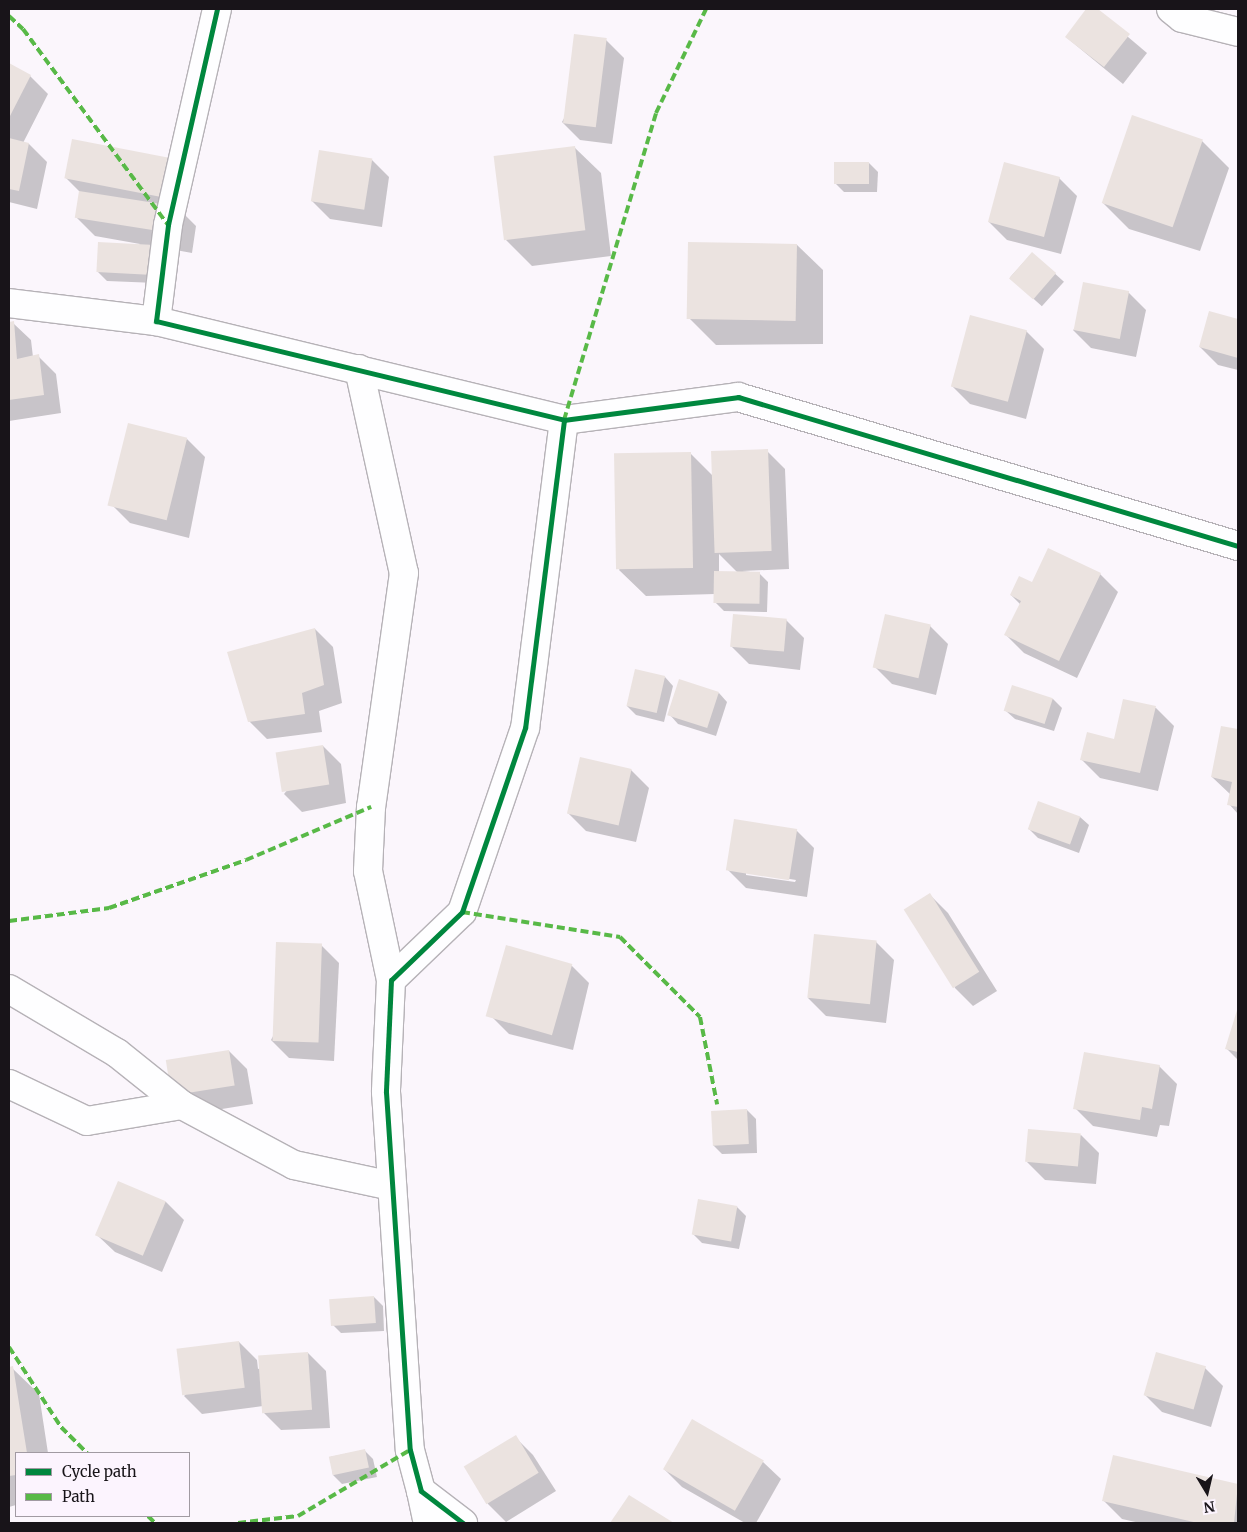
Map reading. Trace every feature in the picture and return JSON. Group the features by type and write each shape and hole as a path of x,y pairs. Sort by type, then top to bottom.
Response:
{"street":[{"path":"156,322 168,225 217,9"},
{"path":"1171,9 1182,18 1238,32"},
{"path":"9,304 156,322 359,369 564,420 738,397 1238,546"},
{"path":"359,369 404,574 371,807 368,871 391,980 386,1092 392,1186 410,1450 422,1491 428,1523"},
{"path":"391,980 462,912 525,728 564,420"},
{"path":"9,989 117,1053 182,1105 294,1166 392,1186"},
{"path":"9,1084 87,1121 182,1105"},
{"path":"422,1491 463,1523"}],"building":[{"path":"1086,9 1098,9 1130,34 1104,67 1065,37"},
{"path":"574,34 607,38 596,127 563,123"},
{"path":"9,63 31,75 9,118"},
{"path":"1132,115 1203,139 1173,227 1102,203"},
{"path":"9,138 29,143 19,191 9,189"},
{"path":"72,139 174,159 166,198 64,178"},
{"path":"575,146 585,230 504,240 494,156"},
{"path":"319,150 372,158 364,210 311,201"},
{"path":"834,162 869,162 869,184 834,184"},
{"path":"1004,162 1060,177 1044,237 988,222"},
{"path":"79,191 179,207 175,233 75,218"},
{"path":"98,242 150,245 148,275 96,272"},
{"path":"688,242 797,244 796,321 687,319"},
{"path":"1032,252 1056,273 1033,299 1009,278"},
{"path":"1083,282 1129,291 1120,339 1074,330"},
{"path":"1209,311 1238,319 1238,358 1199,347"},
{"path":"970,315 1027,330 1008,402 951,386"},
{"path":"14,321 17,359 39,354 44,395 9,400 9,322"},
{"path":"128,423 187,438 167,520 107,505"},
{"path":"768,449 772,551 715,553 711,451"},
{"path":"691,452 693,568 616,569 614,453"},
{"path":"1048,548 1101,573 1059,661 1004,635 1021,601 1010,595 1019,576 1032,582"},
{"path":"714,571 760,572 759,604 713,603"},
{"path":"733,614 787,619 784,652 730,647"},
{"path":"885,614 931,625 918,678 873,668"},
{"path":"315,628 324,685 302,693 305,714 248,722 227,652"},
{"path":"635,669 665,676 657,713 626,706"},
{"path":"679,679 719,692 707,728 667,715"},
{"path":"1012,685 1053,698 1045,724 1004,711"},
{"path":"1123,699 1156,706 1140,773 1080,760 1087,732 1114,739"},
{"path":"1221,726 1238,729 1238,807 1227,805 1232,782 1211,777"},
{"path":"323,745 329,785 282,792 276,753"},
{"path":"580,757 632,769 619,825 567,814"},
{"path":"1038,801 1080,816 1070,845 1028,829"},
{"path":"734,819 797,829 789,880 726,870"},
{"path":"930,893 979,972 953,988 904,909"},
{"path":"814,934 877,941 870,1004 807,998"},
{"path":"276,942 322,944 319,1043 273,1041"},
{"path":"506,945 572,964 552,1035 486,1016"},
{"path":"1238,1007 1238,1052 1225,1049"},
{"path":"229,1050 235,1086 171,1096 166,1060"},
{"path":"1084,1052 1160,1065 1152,1109 1142,1107 1140,1120 1073,1109"},
{"path":"747,1109 749,1144 713,1146 711,1111"},
{"path":"1028,1129 1081,1134 1078,1166 1025,1162"},
{"path":"118,1181 166,1201 143,1256 95,1235"},
{"path":"698,1199 737,1206 731,1241 692,1234"},
{"path":"374,1296 376,1323 331,1326 329,1299"},
{"path":"239,1341 245,1388 182,1395 176,1349"},
{"path":"308,1352 312,1410 262,1413 258,1355"},
{"path":"1156,1352 1206,1366 1194,1410 1144,1395"},
{"path":"13,1366 27,1452 15,1452 15,1475 9,1476 9,1367"},
{"path":"692,1419 764,1460 735,1511 663,1469"},
{"path":"516,1435 539,1473 486,1504 464,1466"},
{"path":"365,1449 369,1468 333,1475 329,1457"},
{"path":"1113,1455 1238,1484 1234,1523 1198,1523 1102,1501"},
{"path":"629,1495 674,1523 610,1523"}],"marked path":[{"path":"564,420 656,113 706,9"},
{"path":"9,16 23,29 168,225"},
{"path":"9,921 109,908 246,860 371,807"},
{"path":"462,912 620,937 700,1017 717,1104"},
{"path":"9,1347 61,1427 86,1452"},
{"path":"238,1523 298,1516 410,1450"},
{"path":"149,1517 155,1523"}],"cycle path":[{"path":"217,9 168,225 156,321 564,420 525,728 462,912 391,980 386,1092 410,1450 421,1491 463,1523"},
{"path":"564,420 738,397 1238,546"}]}
